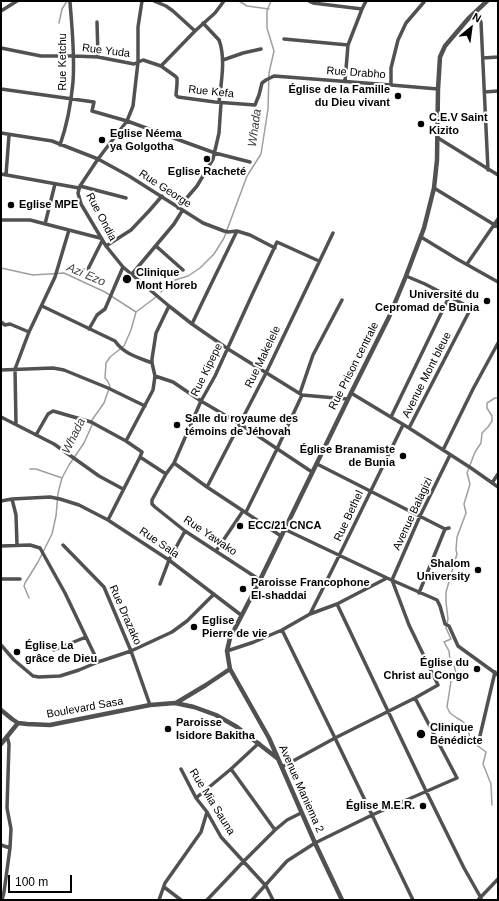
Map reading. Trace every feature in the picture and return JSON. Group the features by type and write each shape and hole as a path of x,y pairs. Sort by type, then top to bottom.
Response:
{"street":[{"path":"1,11 18,1"},
{"name":"Rue Ondia","path":"142,1 138,26 138,62 133,106 127,121 98,159 80,187 78,193 81,204 106,246 124,267 157,296 192,324 228,349 301,394"},
{"path":"154,1 173,11 195,31"},
{"path":"161,66 203,23 215,13 224,1"},
{"path":"309,1 313,3 362,9"},
{"path":"346,82 348,45 366,1"},
{"path":"391,85 391,68 398,40 406,23 424,1"},
{"name":"Rue Prison centrale","path":"230,668 227,651 230,638 317,464 347,399 389,317 421,237 434,188 438,160 438,89 440,57 446,46 475,12 487,1"},
{"name":"Rue Ketchu","path":"60,145 67,123 73,81 74,56 70,2"},
{"path":"475,12 481,22 488,170"},
{"path":"98,22 98,57"},
{"path":"178,208 197,186 213,159 219,133 223,60 221,44 220,40 203,23"},
{"path":"284,39 348,45"},
{"name":"Rue Yuda","path":"1,48 41,56 98,57 134,64 138,62"},
{"path":"223,60 243,53 261,50"},
{"path":"483,58 498,57"},
{"name":"Rue Kefa","path":"138,62 143,60 161,66 175,76 177,78 176,95 178,98 255,105 262,84 266,80"},
{"name":"Rue Drabho","path":"266,80 274,76 438,89"},
{"path":"1,89 94,102 92,111 127,121 215,153 250,162"},
{"path":"484,92 498,91"},
{"name":"Rue George","path":"1,134 52,141 98,159 162,196 203,224 226,231 237,231"},
{"path":"9,135 3,175 80,187 126,198"},
{"path":"438,138 498,175"},
{"path":"45,224 55,184"},
{"path":"434,188 498,227"},
{"path":"106,246 131,230 162,196"},
{"path":"132,274 174,224 182,211"},
{"path":"467,264 498,219"},
{"path":"1,220 30,220 101,239 88,268"},
{"path":"16,424 15,369 55,277 69,230"},
{"path":"192,324 208,288 237,231 250,235 275,248"},
{"name":"Rue Makelele","path":"207,487 266,373 333,233"},
{"path":"421,237 456,259 498,282"},
{"name":"Rue Kipepe","path":"152,504 152,500 166,474 174,463 277,242 319,261"},
{"path":"156,246 182,270"},
{"path":"89,329 97,315 105,309 124,267"},
{"path":"391,417 449,297 406,276"},
{"name":"Avenue Mont bleue","path":"410,428 471,308 449,297"},
{"path":"216,551 244,512 277,449 301,394 313,355 342,300"},
{"path":"42,306 114,341 127,353 152,363"},
{"path":"126,441 153,390 155,376 152,363 156,334 169,306"},
{"path":"1,322 4,325 10,324 30,332"},
{"path":"443,450 472,389 498,343"},
{"path":"1,370 53,368 64,370 110,389 145,406"},
{"path":"155,376 173,382 312,472"},
{"path":"351,393 410,428 498,487"},
{"path":"301,394 347,399"},
{"path":"36,435 48,414 53,411 92,422 126,441 142,452 108,520"},
{"path":"1,417 54,444 99,476 123,489"},
{"name":"Rue Bethel","path":"310,614 340,556 403,425"},
{"name":"Avenue Balagizi","path":"392,580 420,516 450,455"},
{"path":"140,457 166,474"},
{"path":"174,463 207,487 281,536"},
{"path":"317,464 445,529 449,528"},
{"path":"492,484 498,474"},
{"name":"Rue Sala","path":"1,501 50,497 79,505 108,520 169,560 241,615"},
{"path":"12,499 16,515 17,545"},
{"name":"Rue Yawako","path":"152,504 185,531 260,580"},
{"path":"284,529 436,600 458,646 496,674 479,740"},
{"path":"419,593 445,529"},
{"path":"160,584 169,560 185,531"},
{"path":"1,546 30,545 40,548 65,593 98,662"},
{"name":"Rue Drazako","path":"63,545 104,587 131,651 150,705"},
{"path":"227,651 254,642 282,630 310,614 337,604 387,578"},
{"path":"1,579 20,579"},
{"path":"282,767 438,685 409,625 392,580"},
{"path":"1,645 14,660 33,676 60,676 131,651 172,632 187,621 214,594"},
{"path":"337,604 426,791 480,899 498,878"},
{"path":"282,630 413,900"},
{"path":"54,650 86,637"},
{"name":"Avenue Maniema 2","path":"230,668 269,738 315,843 372,815 457,778 415,698"},
{"name":"Boulevard Sasa","path":"175,703 206,685 230,668"},
{"name":"Boulevard Sasa","path":"18,723 50,725 150,705 175,703 194,707 216,715 237,727 277,759"},
{"path":"1,710 18,723 1,744"},
{"path":"2,900 10,848 11,829 7,808 9,744 7,736"},
{"path":"196,798 259,744"},
{"name":"Rue Mia Sauna","path":"181,769 196,798 207,812 221,837 266,886 273,900"},
{"path":"231,769 275,830"},
{"path":"159,900 165,883 202,832 207,812"},
{"path":"207,900 275,830 287,820 301,813"},
{"path":"252,900 287,861 315,843 342,900"},
{"path":"1,845 10,848"},
{"path":"164,887 181,900"}],"waterway":[{"path":"59,23 62,9 67,1"},
{"path":"239,1 247,6 269,9"},
{"name":"Whada","path":"161,292 172,281 188,276 200,268 214,254 224,238 247,176 261,154 268,109 269,73 274,51 267,28 267,11 271,1"},
{"name":"Azi Ezo","path":"1,268 33,275 64,273 105,292 136,312"},
{"name":"Whada","path":"29,598 24,586 52,534 56,516 58,493 62,478 84,443 92,425 92,420 104,403 110,386 105,378 106,363 110,357 124,346 131,330 136,312 156,297"},
{"path":"492,805 491,784 483,764 486,752 470,740 468,726 450,713 447,707 451,681 457,678 454,665 450,660 449,651 444,642 451,639 446,628 448,619 446,592 457,554 457,537 466,513 464,504 470,484 467,473 475,452 481,443 482,433 492,421 492,416 487,408 487,403 495,398 498,398"},
{"path":"30,469 36,469 62,478"}],"place":[{"name":"Église de la Famille du Dieu vivant","path":"398,96"},
{"name":"C.E.V Saint Kizito","path":"421,124"},
{"name":"Eglise Néema ya Golgotha","path":"102,140"},
{"name":"Eglise Racheté","path":"207,159"},
{"name":"Eglise MPE","path":"11,205"},
{"name":"Clinique Mont Horeb","path":"127,279"},
{"name":"Université du Cepromad de Bunia","path":"487,301"},
{"name":"Salle du royaume des témoins de Jéhovah","path":"177,425"},
{"name":"Église Branamiste de Bunia","path":"403,456"},
{"name":"ECC/21 CNCA","path":"240,526"},
{"name":"Shalom University","path":"478,570"},
{"name":"Paroisse Francophone El-shaddai","path":"243,589"},
{"name":"Eglise Pierre de vie","path":"194,627"},
{"name":"Église La grâce de Dieu","path":"17,652"},
{"name":"Église du Christ au Congo","path":"477,669"},
{"name":"Paroisse Isidore Bakitha","path":"168,729"},
{"name":"Clinique Bénédicte","path":"421,734"},
{"name":"Église M.E.R.","path":"423,806"}]}
